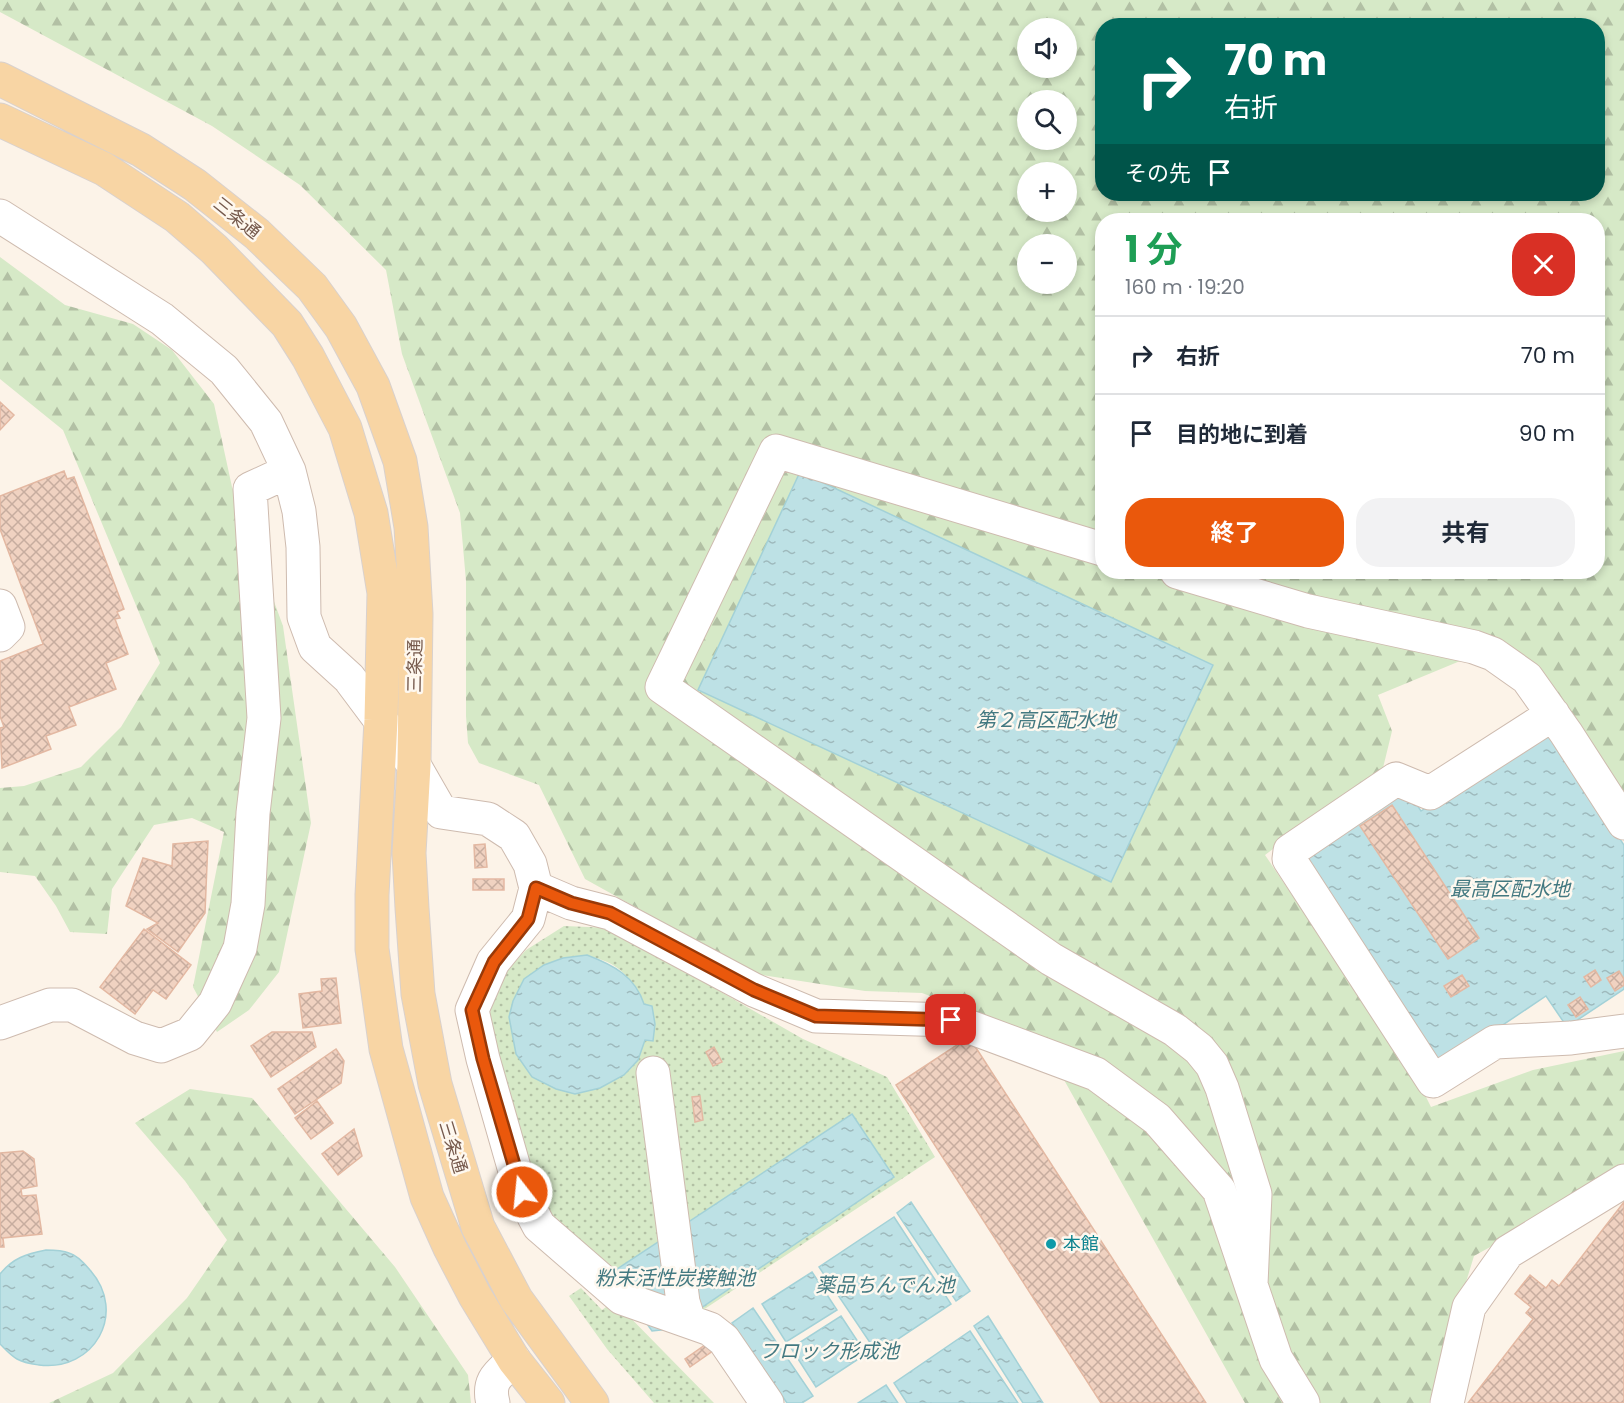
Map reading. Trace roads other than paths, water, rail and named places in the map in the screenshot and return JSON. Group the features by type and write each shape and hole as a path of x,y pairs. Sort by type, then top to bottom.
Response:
{"main road":[{"name":"三条通","path":"0,79 141,150 195,184 257,234 312,287 340,327 373,386 400,461 411,527 416,614 410,853 412,908 418,994 435,1084 478,1227 516,1299 592,1403"},
{"name":"三条通","path":"0,120 104,169 177,217 214,249 287,324 298,340 345,428 371,513 384,593 381,720 372,895 372,949 386,1049 427,1197 475,1296 514,1360 548,1403"}],"street":[{"path":"0,216 162,319 224,370 266,422 289,471 299,511 303,547 304,617 315,647 349,678 414,765 441,812 488,819 514,836 530,864 536,888 528,919 494,962 472,1010 483,1059 522,1192 539,1226 622,1298 710,1329 724,1340 767,1403"},
{"path":"1095,547 776,451 662,687 1052,959 1175,1030 1198,1049 1212,1065 1222,1088 1255,1194 1251,1284"},
{"path":"0,1023 50,1005 72,1005 135,1038 161,1046 190,1034 215,1003 240,948 248,904 253,813 264,718 250,489 289,471"},
{"path":"1201,579 1308,611 1474,647 1493,654 1527,678 1624,823"},
{"path":"0,606 8,627 0,635"},
{"path":"1553,714 1430,793 1396,779 1290,850 1289,859 1432,1081 1495,1042 1570,1038 1624,1031"},
{"path":"536,888 571,903 610,913 754,990 816,1016 951,1020 1096,1074 1157,1119 1219,1190 1276,1359 1303,1403"},
{"path":"653,1073 683,1302 689,1321"},
{"path":"1447,1403 1469,1307 1508,1252 1624,1181"},
{"path":"493,1403 491,1394 494,1379 514,1360"}],"water":[{"name":"第２高区配水地","path":"800,472 1213,665 1111,882 698,690"},
{"name":"最高区配水地","path":"1546,728 1624,845 1624,989 1567,1027 1546,996 1440,1067 1297,854 1403,784 1421,811"},
{"path":"587,955 606,963 629,979 644,1004 652,1006 655,1024 653,1041 645,1040 638,1060 624,1075 600,1088 575,1094 556,1089 532,1077 516,1054 509,1017 513,1001 524,979 544,965 563,958"},
{"name":"粉末活性炭接触池","path":"852,1114 894,1177 670,1329 652,1331 611,1273"},
{"path":"911,1202 970,1291 956,1301 897,1213"},
{"name":"薬品ちんでん池","path":"894,1217 951,1304 877,1353 819,1267"},
{"path":"46,1250 66,1252 81,1260 101,1287 106,1304 105,1321 99,1336 89,1349 76,1359 59,1365 39,1365 22,1361 0,1344 0,1274 20,1258"},
{"name":"フロック形成池","path":"812,1272 837,1310 786,1342 762,1304"},
{"path":"753,1308 813,1396 802,1403 787,1403 732,1323"},
{"name":"フロック形成池","path":"841,1316 866,1354 816,1387 791,1348"},
{"path":"988,1316 1043,1403 1023,1403 974,1326"},
{"name":"薬品ちんでん池","path":"970,1331 1018,1403 907,1403 894,1383"},
{"name":"フロック形成池","path":"886,1385 898,1403 858,1403"}],"place":[{"name":"本館","path":"1051,1244"}]}
